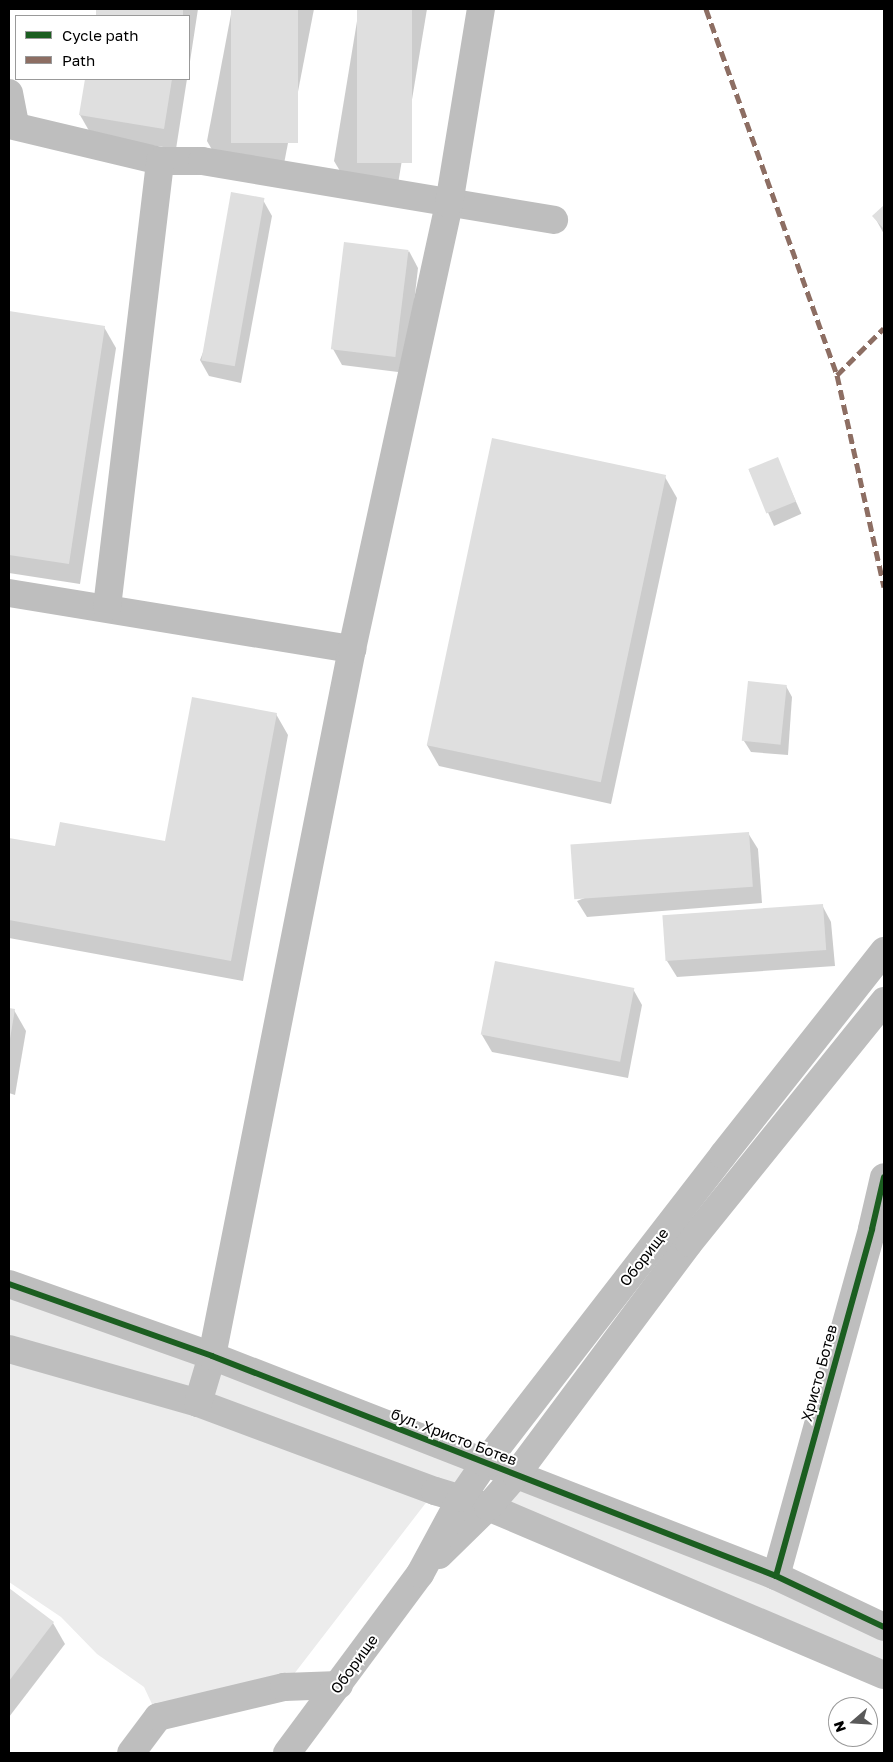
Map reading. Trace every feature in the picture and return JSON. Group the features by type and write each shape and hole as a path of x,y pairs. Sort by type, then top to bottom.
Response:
{"street":[{"path":"198,1403 212,1356 352,649 450,204 480,9"},
{"path":"9,93 12,125 160,161 202,161 554,220"},
{"path":"107,607 160,161"},
{"path":"9,592 352,649"},
{"name":"Оборище","path":"287,1753 420,1574 460,1498 485,1463 723,1155 884,952"},
{"name":"Оборище","path":"420,1574 488,1507 516,1474 688,1243 884,1001"},
{"name":"Христо Ботев","path":"776,1576 878,1231 884,1177"},
{"name":"бул. Христо Ботев","path":"9,1284 212,1356 516,1474 776,1576 884,1627"},
{"path":"9,1348 198,1403 435,1491 488,1507 884,1675"},
{"path":"131,1753 158,1717 284,1688 339,1685"}],"shaded area":[{"path":"9,1284 485,1463 461,1498 435,1491 284,1687 158,1717 144,1687 97,1654 61,1617 9,1582"},
{"path":"516,1475 884,1627 884,1675 488,1507"}],"building":[{"path":"96,9 183,9 183,15 96,15"},
{"path":"231,9 298,9 298,143 231,143"},
{"path":"357,9 412,9 412,163 357,163"},
{"path":"85,80 172,80 164,129 79,115"},
{"path":"231,192 264,198 235,366 201,360"},
{"path":"884,205 884,229 872,216"},
{"path":"344,242 409,250 395,357 331,349"},
{"path":"9,311 105,326 69,564 9,555"},
{"path":"492,438 666,475 601,782 427,745"},
{"path":"778,457 796,502 766,513 748,469"},
{"path":"748,681 787,685 781,745 742,741"},
{"path":"192,697 277,713 231,961 9,920 9,838 55,846 60,822 165,841"},
{"path":"749,832 753,887 574,899 570,844"},
{"path":"823,904 826,950 666,961 662,915"},
{"path":"495,961 634,988 620,1062 481,1035"},
{"path":"9,1008 15,1009 10,1039 9,1039"},
{"path":"9,1588 54,1622 9,1681"}],"marked path":[{"path":"706,9 837,375 884,587"},
{"path":"837,375 884,328"}],"cycle path":[{"path":"776,1576 872,1229 884,1177"},
{"path":"9,1284 212,1356 776,1576 884,1627"}]}
